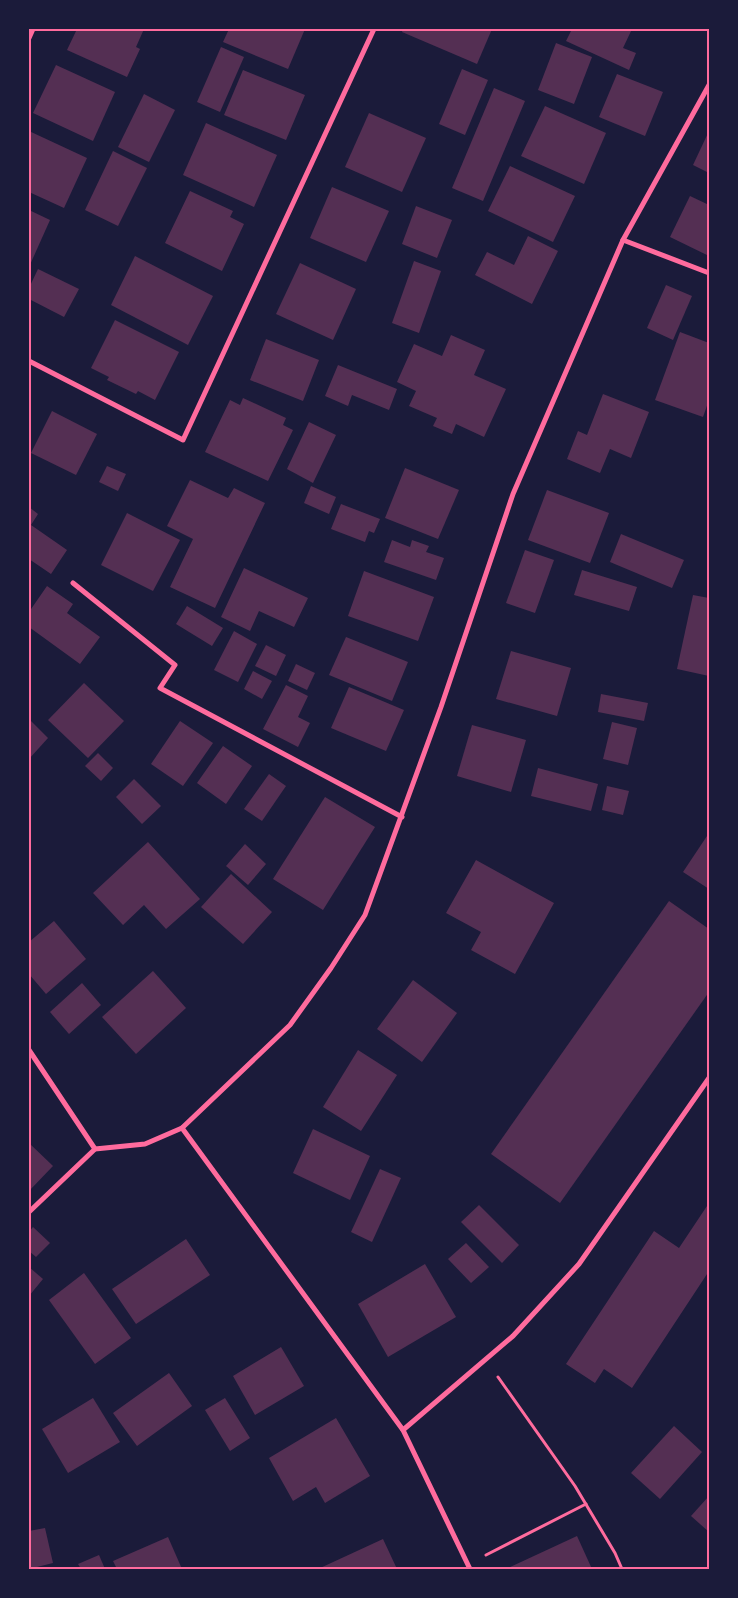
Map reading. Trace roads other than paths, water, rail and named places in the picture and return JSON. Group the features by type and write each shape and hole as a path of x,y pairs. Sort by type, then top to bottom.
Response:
{"street":[{"path":"29,38 33,29"},
{"path":"29,361 183,440 374,29"},
{"path":"29,1212 95,1149 145,1144 182,1128 290,1024 331,968 365,915 402,818 513,494 623,240 709,85"},
{"path":"623,240 709,273"},
{"path":"73,583 175,665 160,688 402,818"},
{"path":"29,1050 95,1149"},
{"path":"403,1430 513,1336 579,1264 709,1078"},
{"path":"182,1128 403,1430 469,1567"}]}
